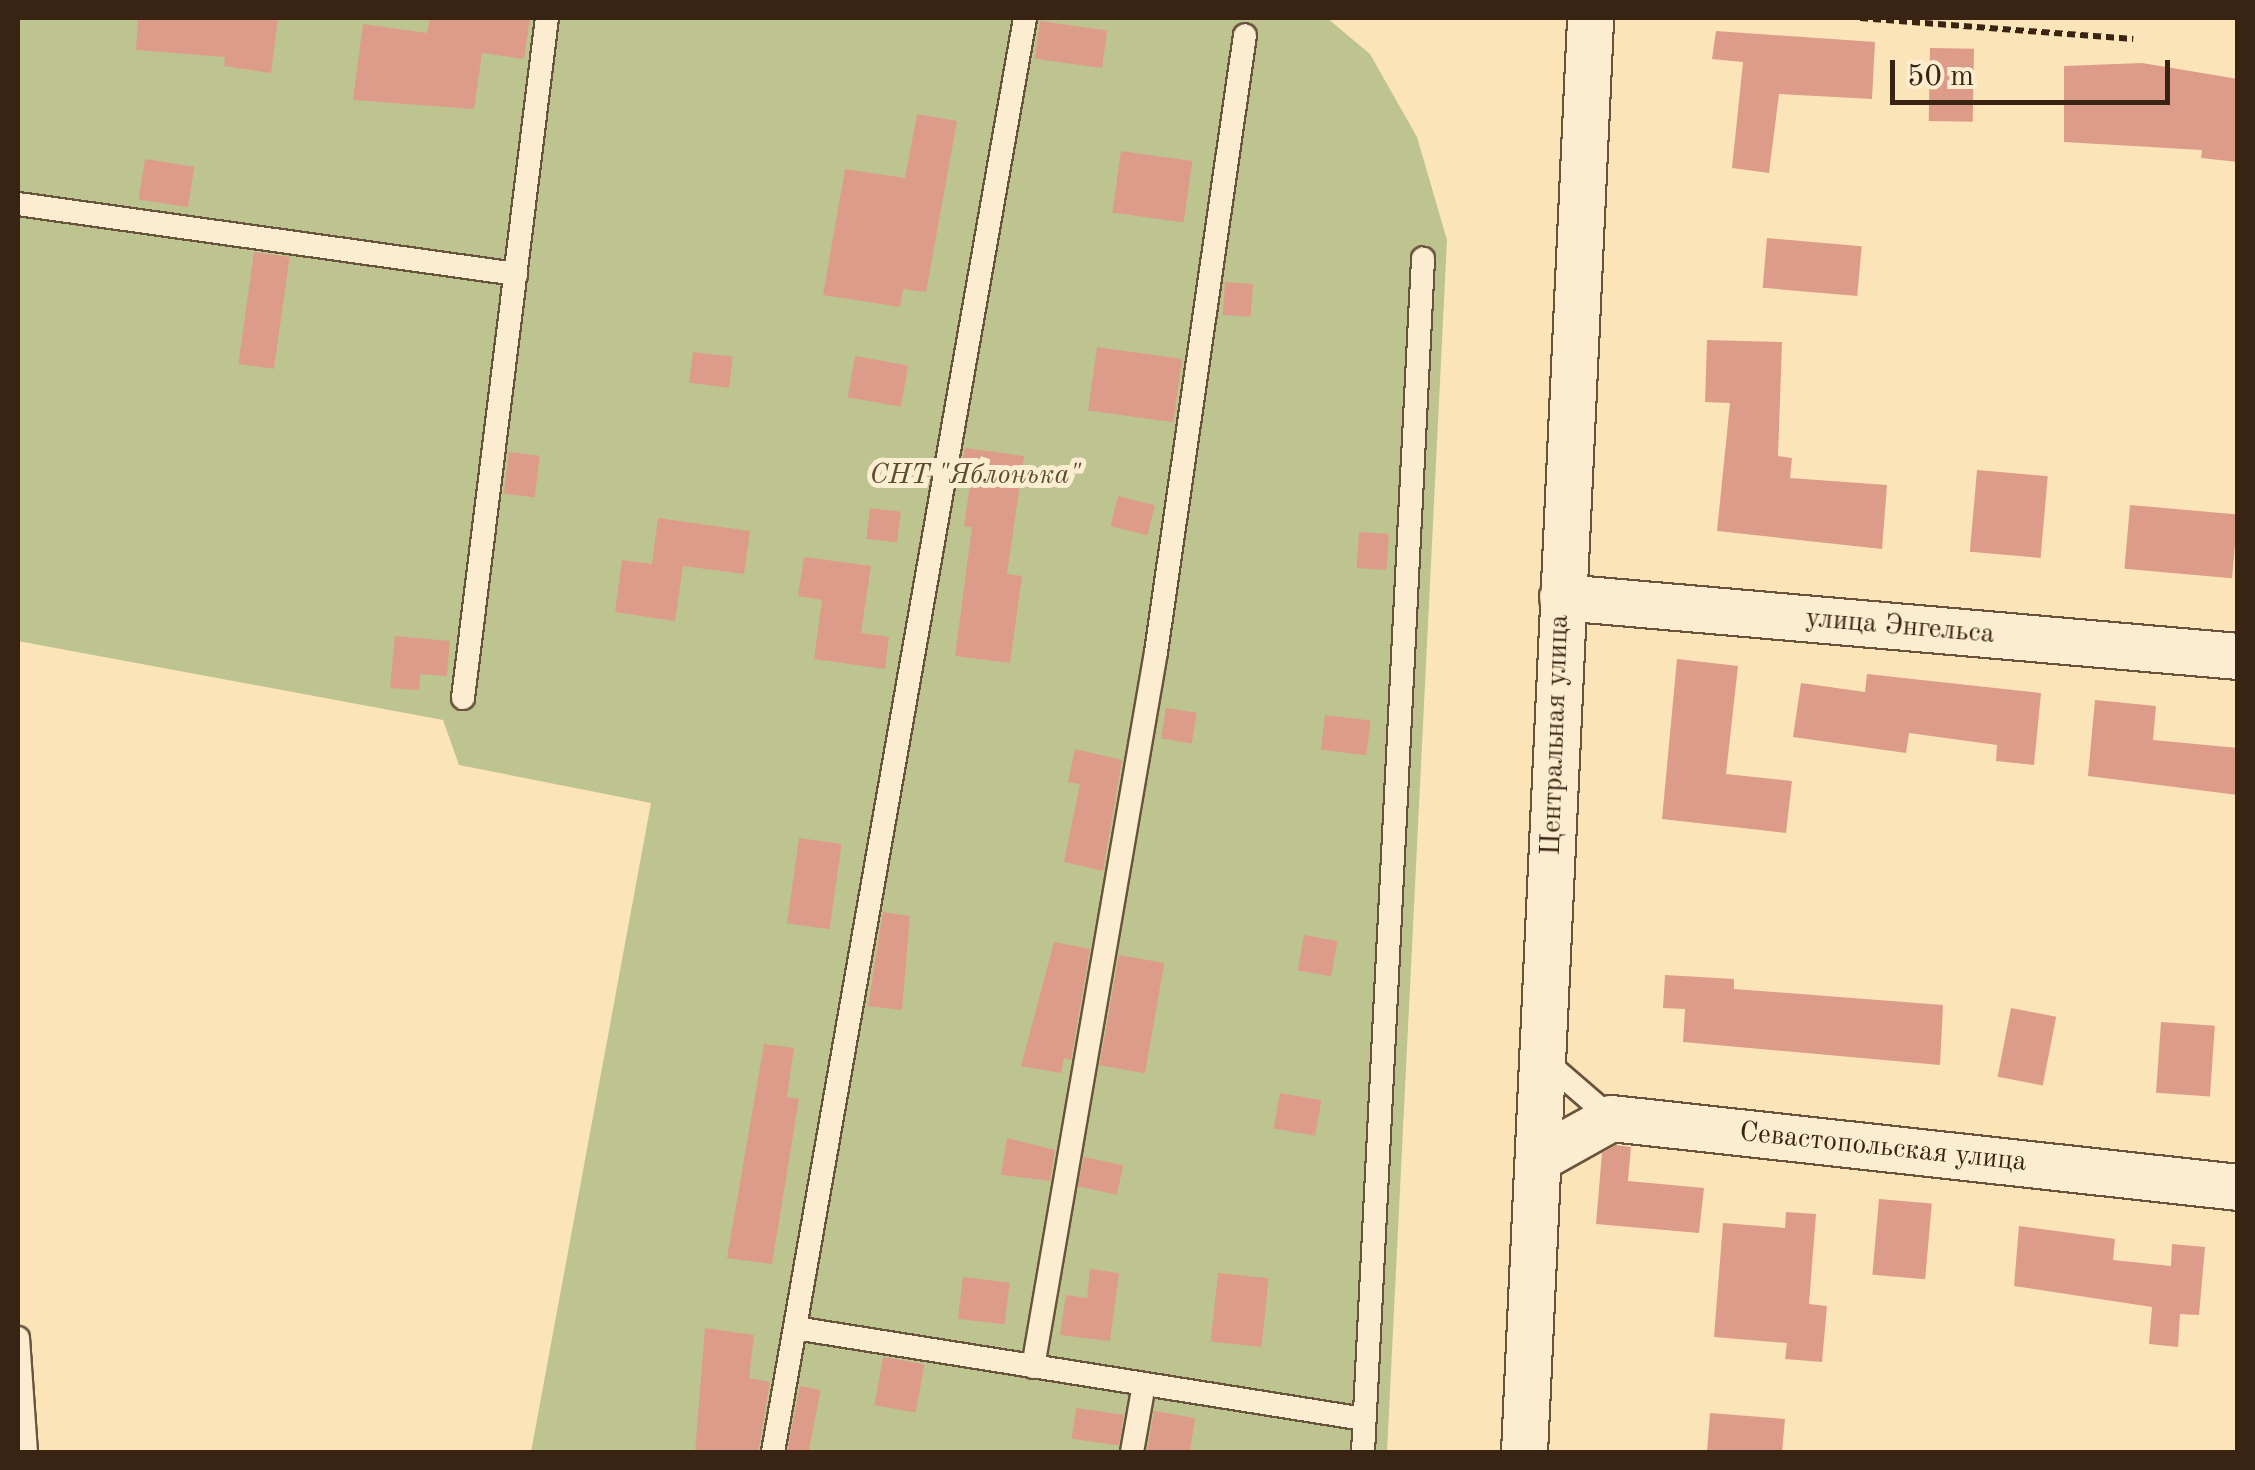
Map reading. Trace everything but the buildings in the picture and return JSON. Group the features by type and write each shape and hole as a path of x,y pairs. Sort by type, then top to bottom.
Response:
{"street":[{"name":"Центральная улица","path":"1524,1452 1590,18"},
{"name":"улица Энгельса","path":"1562,597 2238,656"},
{"path":"1539,1158 1611,1118"},
{"name":"Севастопольская улица","path":"1611,1118 2238,1187"}],"lane":[{"path":"462,698 547,18"},
{"path":"773,1452 1025,18"},
{"path":"1033,1367 1156,652 1245,35"},
{"path":"18,204 516,274"},
{"path":"1363,1452 1423,259"},
{"path":"1543,1059 1611,1118"},
{"path":"795,1328 1364,1420"},
{"path":"18,1338 26,1452"},
{"path":"1132,1452 1144,1384"}],"path":[{"path":"1860,18 2133,39"}],"green space":[{"name":"СНТ \"Яблонька\"","path":"18,18 1327,18 1370,54 1417,137 1447,240 1387,1452 531,1452 651,803 459,765 443,720 18,641"}]}
